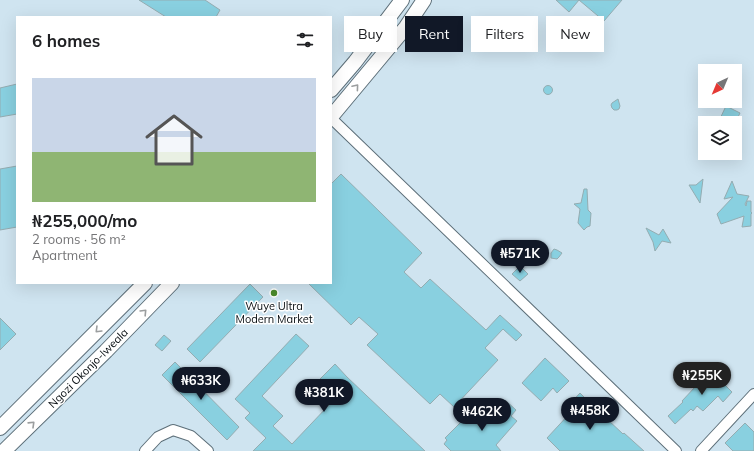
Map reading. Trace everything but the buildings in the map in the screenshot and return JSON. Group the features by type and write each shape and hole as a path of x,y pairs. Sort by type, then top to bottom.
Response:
{"street":[{"path":"332,89 402,0"},
{"path":"332,117 406,27 424,0"},
{"path":"332,119 676,451"},
{"name":"Ngozi Okonjo-Iweala","path":"0,428 144,284"},
{"name":"Ngozi Okonjo-Iweala","path":"4,451 106,351 171,284"},
{"path":"701,451 754,394"},
{"path":"145,451 158,437 173,430 191,436 208,451"}],"place":[{"name":"Wuye Ultra Modern Market","path":"274,293"}]}
